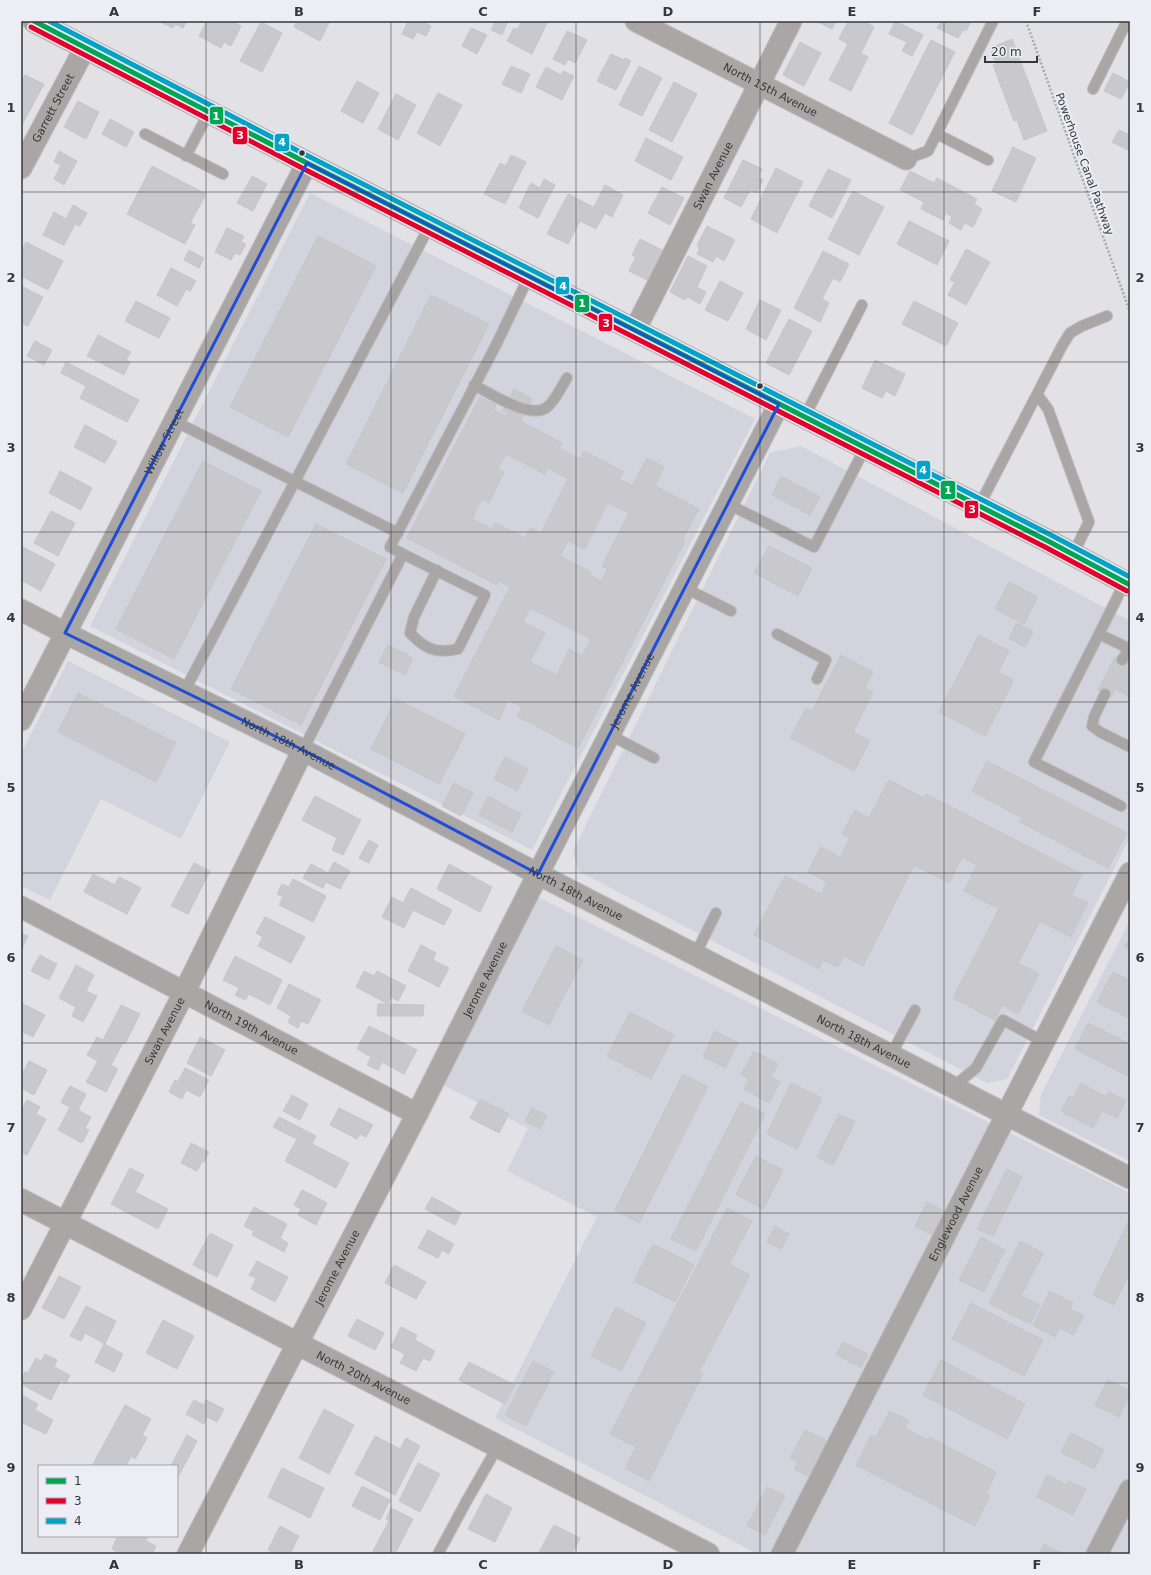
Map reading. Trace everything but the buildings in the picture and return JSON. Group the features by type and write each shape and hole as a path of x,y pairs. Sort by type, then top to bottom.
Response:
{"main road":[{"path":"34,21 307,163 1073,554 1127,584"}],"street":[{"name":"North 15th Avenue","path":"636,21 906,159"},
{"name":"Swan Avenue","path":"635,330 791,21"},
{"name":"Garrett Street","path":"21,168 85,48"},
{"name":"Willow Street","path":"21,720 307,163"},
{"name":"Jerome Avenue","path":"188,1554 417,1114 538,874 779,404"},
{"name":"North 18th Avenue","path":"21,610 303,750 538,874 1130,1178"},
{"name":"Swan Avenue","path":"21,1309 184,992 303,750"},
{"name":"Englewood Avenue","path":"782,1554 1130,873"},
{"name":"North 19th Avenue","path":"21,907 417,1114"},
{"name":"North 20th Avenue","path":"21,1200 708,1554"},
{"path":"1097,1554 1130,1490"}],"lane":[{"path":"906,159 928,152 993,21"},
{"path":"1093,89 1127,21"},
{"path":"186,156 209,112"},
{"path":"144,134 223,174"},
{"path":"937,134 988,160"},
{"path":"184,692 430,226"},
{"path":"437,570 414,617 410,633 420,644 433,650 447,652 458,649 485,595 437,570 390,547 529,276"},
{"path":"805,416 862,305"},
{"path":"979,506 1070,333 1082,326 1107,316"},
{"path":"474,385 518,407 536,411 546,408 554,399 567,378"},
{"path":"1037,394 1048,410 1089,522 1073,554"},
{"path":"174,421 398,533"},
{"path":"728,504 814,547 866,448"},
{"path":"303,750 403,554"},
{"path":"1121,806 1034,762 1099,634 1127,584"},
{"path":"685,588 731,611"},
{"path":"777,634 826,660 817,679"},
{"path":"1099,634 1130,649 1122,660"},
{"path":"1105,694 1094,717 1092,726 1100,732 1130,747"},
{"path":"610,735 654,758"},
{"path":"695,955 716,913"},
{"path":"891,1055 915,1010"},
{"path":"953,1087 976,1068 1003,1020 1044,1042"},
{"path":"438,1554 498,1446"}],"path":[{"name":"Powerhouse Canal Pathway","path":"1026,21 1130,312"}],"highlighted area":[{"path":"307,163 779,404 538,874 303,750 65,633"}],"shaded area":[{"path":"310,193 755,419 532,850 90,626"},
{"path":"801,446 1130,621 1130,837 1007,1079 987,1083 578,871 573,851 770,453"},
{"path":"68,661 230,742 181,839 101,799 50,900 21,886 21,754"},
{"path":"534,895 1130,1193 1130,1554 758,1554 495,1418 597,1217 507,1171 528,1128 439,1083"},
{"path":"1130,920 1130,1161 1039,1115 1041,1095"}],"transit line":[{"name":"1","path":"34,21 307,163 1048,541 1130,585"},
{"name":"4","path":"49,21 310,157 1051,535 1130,577"},
{"name":"3","path":"31,27 304,169 1045,547 1127,591"}]}
